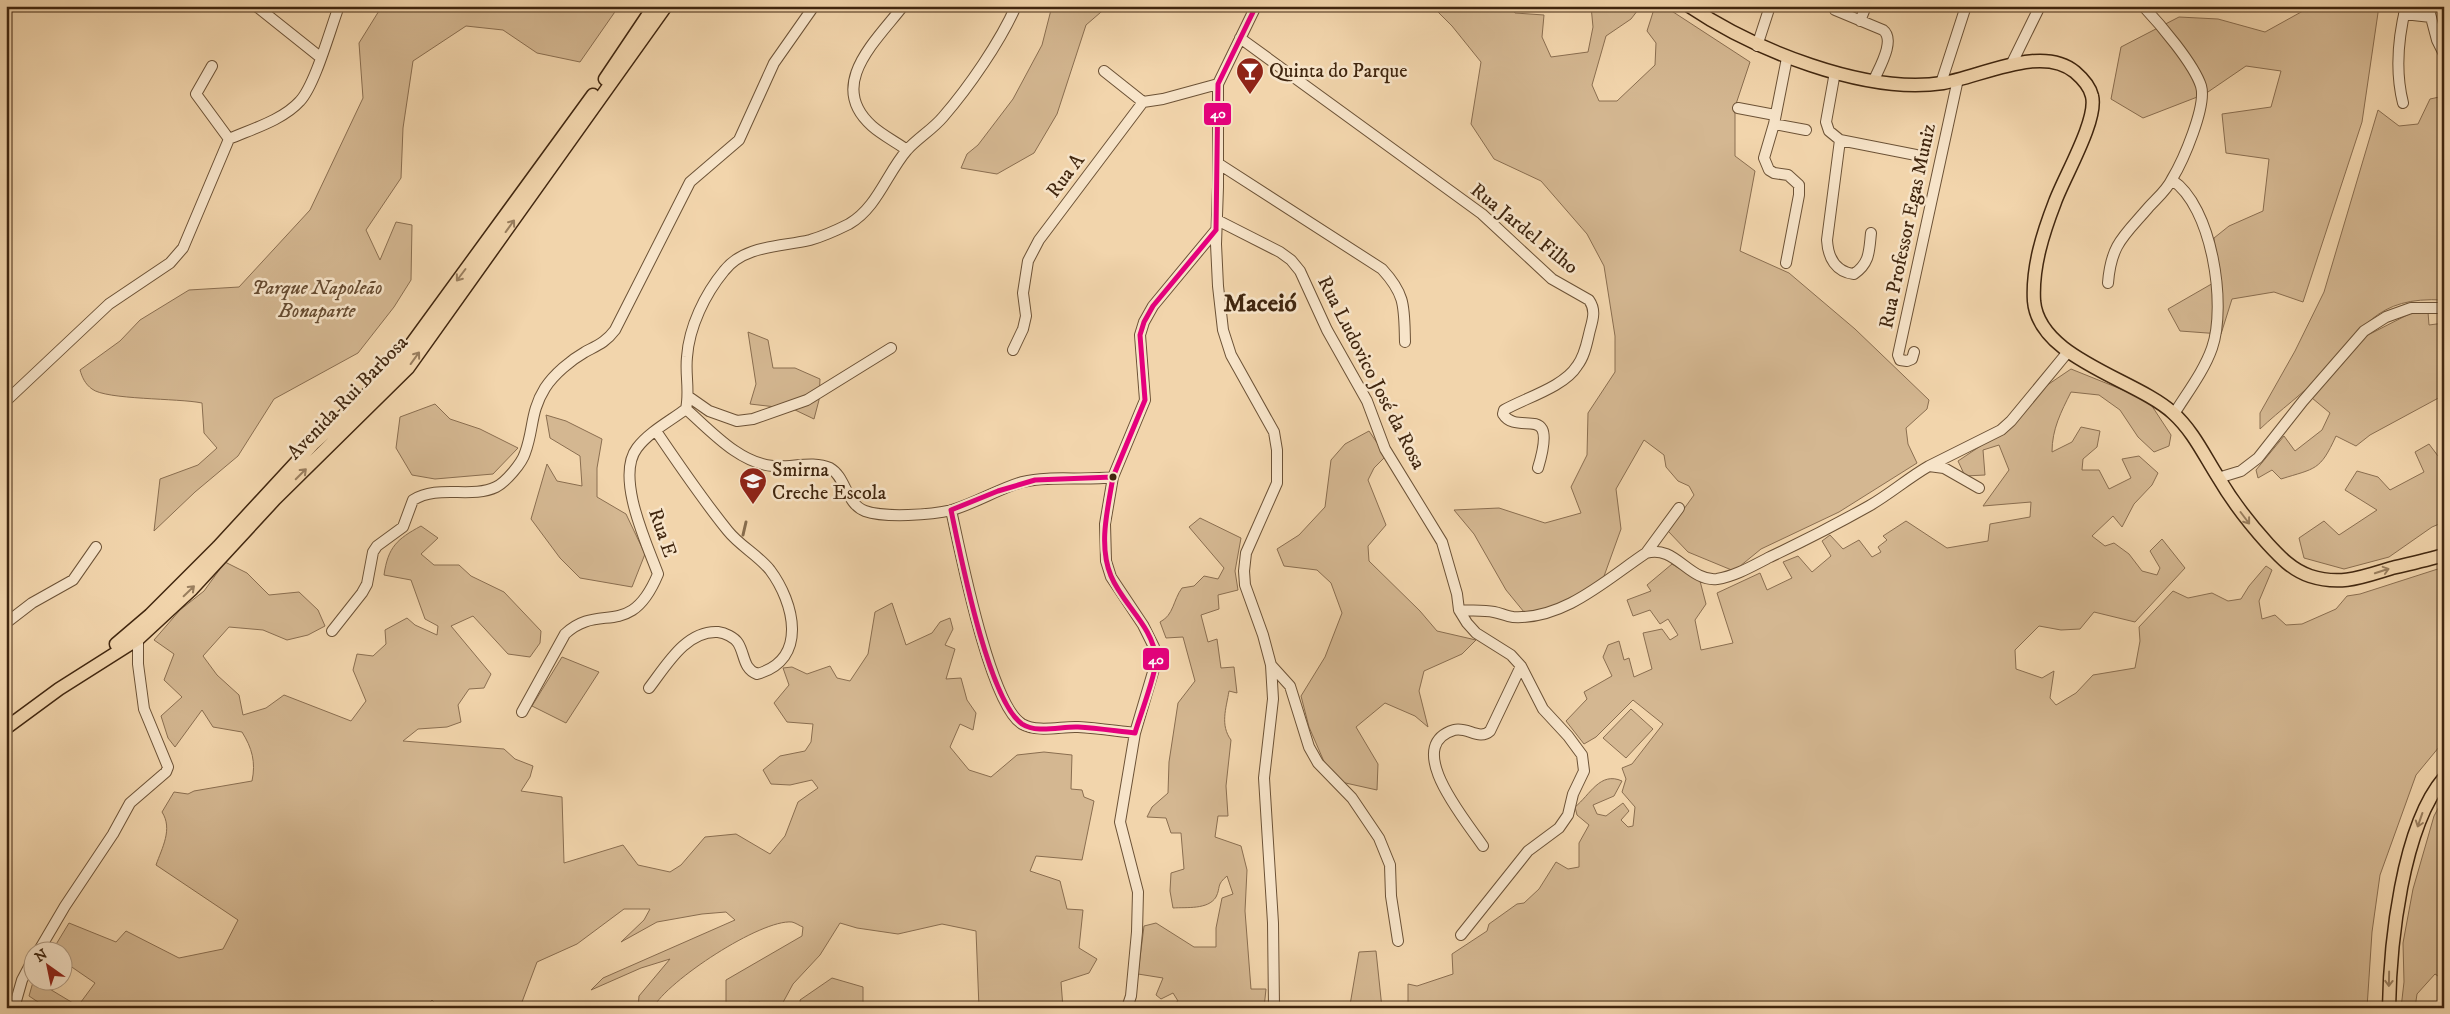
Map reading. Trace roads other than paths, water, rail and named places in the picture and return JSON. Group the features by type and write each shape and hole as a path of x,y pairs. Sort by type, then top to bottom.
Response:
{"main road":[{"name":"Avenida Rui Barbosa","path":"6,717 51,684 125,638 218,547 314,443 391,372 593,95 654,6"},
{"name":"Avenida Rui Barbosa","path":"6,728 59,689 138,639 192,589 275,499 408,368 666,6"},
{"path":"1690,6 1757,46 1787,58 1835,72 1874,80 1904,84 1941,83 2031,61 2050,62 2072,69 2084,80 2092,95 2092,115 2055,201 2040,246 2034,285 2035,306 2045,328 2067,352 2155,399 2174,414 2192,434 2246,520 2293,568 2309,576 2331,580 2357,580 2444,555"},
{"path":"2389,1008 2390,969 2400,889 2421,816 2444,778"}],"street":[{"path":"256,6 320,57"},
{"path":"6,401 109,304 170,263 183,248 229,139 283,114 299,102 310,88 339,6"},
{"path":"332,631 366,584 373,552 377,546 403,527 413,500 428,493 496,487 525,454 534,408 546,386 565,366 608,340 615,330 690,182 739,140 774,63 814,6"},
{"path":"903,6 861,62 851,84 861,115 872,127 907,150"},
{"path":"1016,6 1008,23 980,66 943,117 907,150 874,200 851,222 812,239 746,253 724,271 700,310 690,336 686,358 689,397 686,409 741,454 770,466 815,465 829,468 837,474 849,495 864,511 905,515 951,510 1022,483 1047,478 1084,479 1113,477"},
{"path":"1256,6 1218,84 1218,286 1224,330 1231,355 1274,432 1277,450 1277,483 1246,553 1244,571 1245,585 1264,635 1270,665 1273,699 1264,778 1273,923 1274,1008"},
{"path":"1757,46 1770,6"},
{"path":"1860,20 1866,6"},
{"path":"1941,83 1966,6"},
{"path":"2011,65 2040,6"},
{"path":"2108,283 2112,254 2172,180 2200,114 2202,88 2195,74 2144,6"},
{"path":"2428,6 2436,40 2444,54"},
{"path":"1835,10 1883,30 1888,38 1874,80"},
{"path":"2403,103 2398,82 2397,65 2405,10 2431,17"},
{"name":"Rua Jardel Filho","path":"1240,38 1482,214 1552,279 1583,296 1593,305 1594,317 1583,355 1577,367 1561,381 1504,410 1503,414 1507,419 1536,425 1544,432 1546,444 1538,468"},
{"path":"1786,263 1799,186 1788,175 1774,173 1765,165 1764,158 1787,58"},
{"path":"212,66 196,94 229,139"},
{"path":"1104,70 1143,102 1163,100 1218,84"},
{"path":"1835,72 1826,126 1840,140 1916,155"},
{"name":"Rua Professor Egas Muniz","path":"1914,352 1912,359 1907,361 1900,360 1898,356 1958,79"},
{"name":"Rua A","path":"1013,350 1023,329 1026,316 1023,280 1028,261 1040,240 1143,102"},
{"path":"1738,108 1806,130"},
{"path":"1840,140 1827,240 1827,251 1833,263 1845,273 1854,274 1863,268 1868,260 1871,233"},
{"path":"1219,164 1382,269 1396,284 1404,304 1405,342"},
{"path":"2172,180 2184,192 2203,225 2209,242 2218,284 2213,346 2174,414"},
{"path":"1127,1008 1131,996 1137,932 1138,892 1120,822 1135,733 1156,662 1150,640 1111,577 1106,561 1105,524 1113,477 1145,400 1140,335 1144,322 1153,306 1217,225"},
{"name":"Rua Ludovico José da Rosa","path":"1217,225 1280,252 1300,271 1327,330 1360,387 1385,449 1442,542 1455,585 1459,610 1476,633 1511,655 1521,666 1543,710 1568,736 1582,755 1584,771 1574,794 1568,815 1559,828 1528,851 1462,935"},
{"path":"2218,478 2241,471 2258,458 2303,401 2364,331 2386,317 2411,308 2444,308"},
{"path":"689,397 709,411 737,421 754,419 806,400 891,348"},
{"path":"1459,610 1494,612 1512,617 1534,616 1557,610 1588,594 1646,553 1655,550 1662,551 1700,577 1708,579 1736,574 1803,542 1870,505 1929,466 2001,430 2011,421 2067,352"},
{"name":"Rua E","path":"522,712 553,654 574,625 586,621 619,618 637,608 649,594 658,574 634,508 631,466 636,450 647,436 686,409"},
{"path":"649,688 679,650 698,636 710,632 721,632 731,636 740,647 747,667 757,674 766,671 781,661 789,648 792,636 790,610 786,597 770,570 726,530 656,431"},
{"path":"1929,466 1944,468 1979,488"},
{"path":"1646,553 1678,508"},
{"path":"951,510 979,633 1011,713 1023,724 1039,727 1077,727 1135,733"},
{"path":"6,623 32,603 72,580 96,548"},
{"path":"44,942 65,906 113,834 130,803 166,772 168,767 144,709 138,664 138,639"},
{"path":"1270,665 1290,686 1309,747 1318,763 1352,798 1379,838 1390,865 1391,896 1398,941"},
{"path":"1483,846 1438,778 1434,763 1434,751 1438,740 1451,731 1465,730 1482,735 1490,731 1521,666"},
{"path":"14,1008 22,980"}],"waterway":[{"path":"743,535 746,522"}],"place":[{"name":"Quinta do Parque","path":"1250,95"},
{"name":"Smirna Creche Escola","path":"753,505"}],"district":[{"name":"Maceió","path":"1260,303"}],"park label":[{"name":"Parque Napoleão Bonaparte","path":"317,300"}]}
